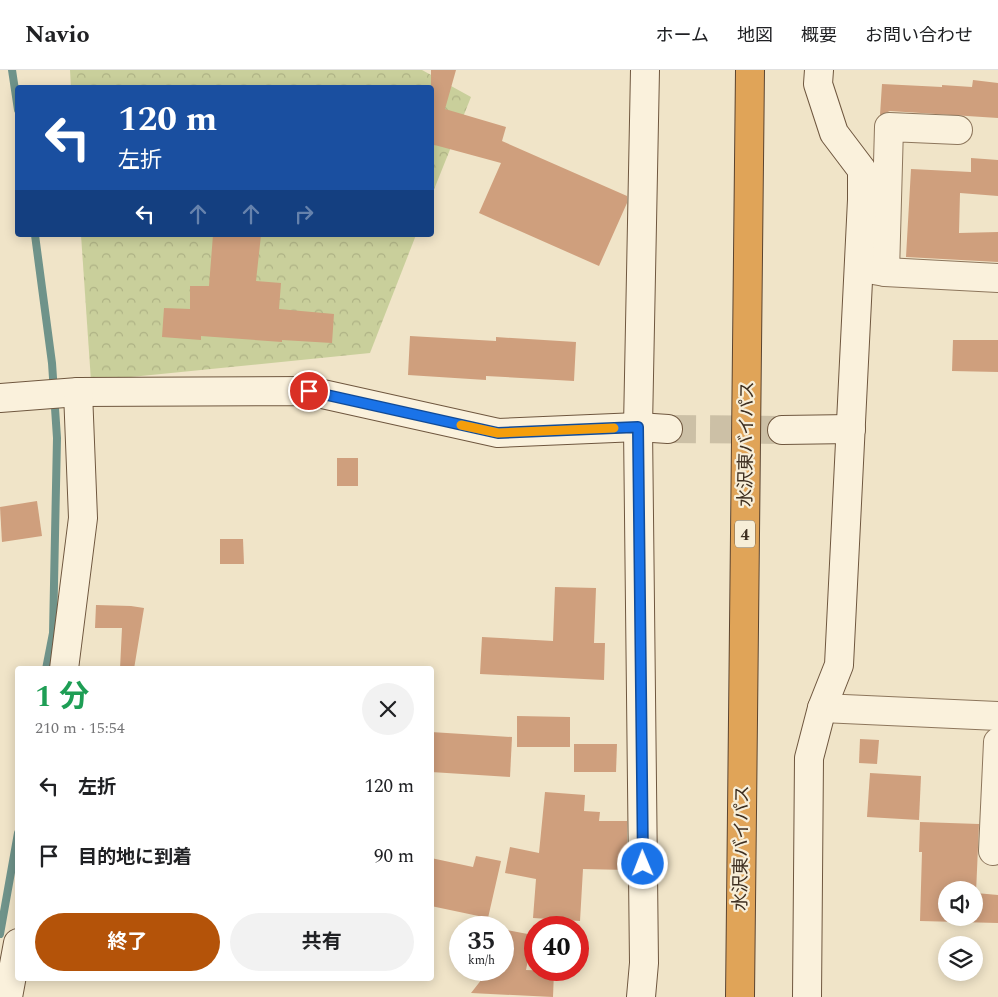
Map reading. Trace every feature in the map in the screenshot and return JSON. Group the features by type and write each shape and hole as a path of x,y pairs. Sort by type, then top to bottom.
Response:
{"highway":[{"name":"水沢東バイパス","path":"740,997 750,70"}],"street":[{"path":"641,997 644,953 638,427 645,70"},
{"path":"807,997 809,758 822,708 839,665 862,200 862,170 834,133 818,84 819,70"},
{"path":"885,272 889,127 958,130"},
{"path":"859,267 885,272 998,278"},
{"path":"0,398 78,392 309,391 498,433 638,427 668,429"},
{"path":"64,666 83,518 78,392"},
{"path":"782,430 851,429"},
{"path":"822,708 998,716"},
{"path":"993,851 998,742"},
{"path":"8,997 15,959"}],"green space":[{"path":"70,70 422,70 471,97 434,190 434,85 71,85"},
{"path":"81,237 415,237 370,353 91,381"}],"building":[{"path":"431,70 456,70 445,109 506,127 502,141 627,196 627,203 599,266 479,213 501,163 434,145 434,85 431,85"},
{"path":"973,80 998,83 998,118 890,111 880,115 882,84 972,87"},
{"path":"971,158 998,160 998,196 960,193 959,233 998,232 998,262 906,257 911,169 971,172"},
{"path":"213,237 261,237 256,281 281,283 279,309 334,314 332,343 282,340 282,342 201,336 201,340 162,337 164,308 190,309 190,286 209,286"},
{"path":"410,336 496,341 496,337 576,342 574,381 486,376 486,380 408,375"},
{"path":"953,340 998,340 998,372 952,371"},
{"path":"337,458 358,458 358,486 337,486"},
{"path":"37,501 42,536 2,542 0,507"},
{"path":"220,539 243,539 244,564 220,564"},
{"path":"555,587 596,588 594,643 605,643 604,680 480,674 482,637 553,641"},
{"path":"96,605 144,608 134,666 120,666 122,628 95,628"},
{"path":"517,716 570,717 570,747 517,747"},
{"path":"434,732 512,737 510,777 434,772"},
{"path":"860,739 879,740 877,764 859,763"},
{"path":"574,744 617,744 616,772 574,772"},
{"path":"870,773 921,776 919,820 867,817"},
{"path":"545,792 585,795 584,811 600,812 599,821 627,821 627,870 583,869 580,916 533,916 536,879 505,873 510,847 539,853"},
{"path":"920,822 979,824 977,881 938,881 938,921 920,921 922,852 919,852"},
{"path":"476,856 501,861 488,916 478,916 434,907 434,859 473,867"},
{"path":"983,894 998,895 998,923 983,923"},
{"path":"514,931 524,933 524,981 554,981 553,997 471,993 480,981 514,981"}],"waterway":[{"path":"12,70 15,90"},
{"path":"35,237 52,363 57,438 53,633 47,666"},
{"path":"0,934 15,850"}],"tunnel":[{"path":"668,429 782,430"}],"slow traffic":[{"path":"461,425 498,433 614,428"}],"route":[{"path":"309,391 498,433 638,427 643,864"}]}
